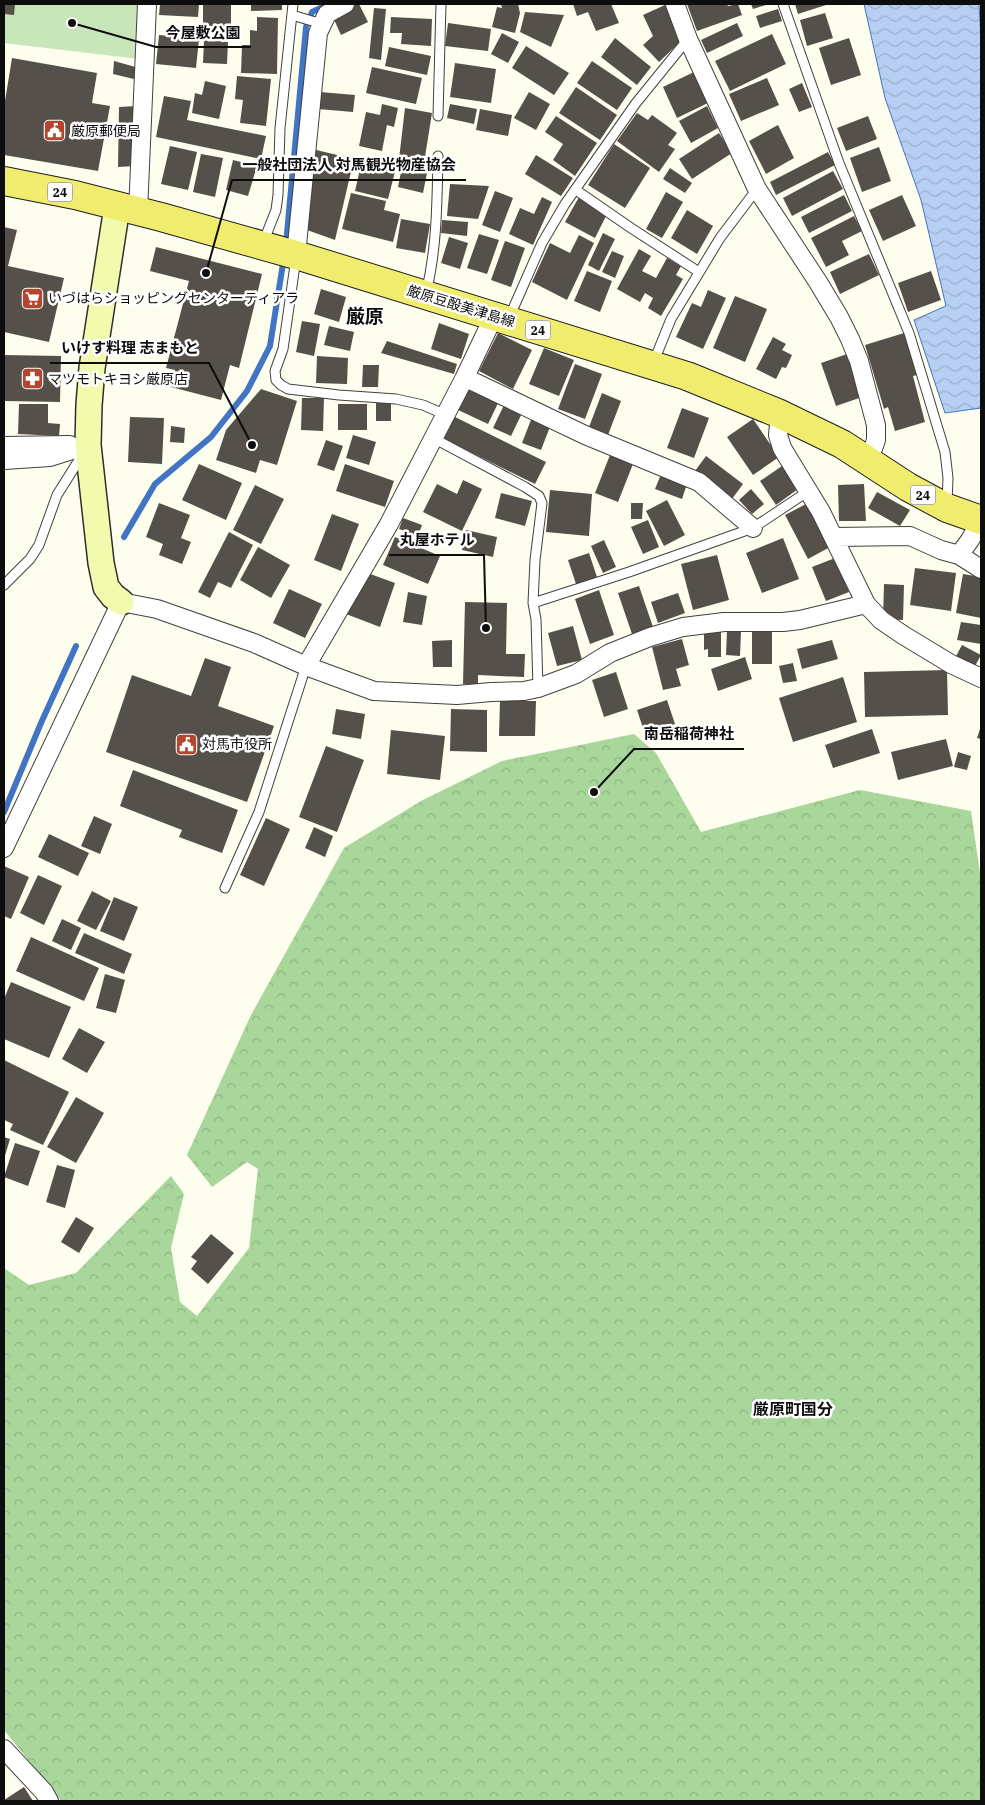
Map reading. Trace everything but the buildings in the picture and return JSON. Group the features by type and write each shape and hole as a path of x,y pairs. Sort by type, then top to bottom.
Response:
{"main road":[{"name":"厳原豆酘美津島線","path":"4,181 75,195 161,217 281,251 653,364 714,386 780,414 842,444 908,487 947,508 981,520"}],"street":[{"path":"148,4 127,209 92,368 89,405 88,445 101,563 106,587 113,596 121,602 157,609 254,643 306,666 374,691 393,694 457,696 524,691 538,688 576,674 610,653 650,637 683,628 724,622 783,622 800,620 866,604"},
{"path":"281,251 302,163 319,23 328,14 345,4"},
{"path":"675,4 688,39 757,189 818,282 850,339 859,361 876,425 876,440 869,460"},
{"path":"306,666 389,524 433,438 501,318"},
{"path":"470,380 585,435 699,482 753,528"},
{"path":"780,414 778,435 782,448 807,492 821,512 866,604 881,620 903,635 951,664 981,678"},
{"path":"4,446 88,445"},
{"path":"4,460 50,457 88,445"},
{"path":"959,555 981,520"},
{"path":"834,538 910,536 940,550 959,555 981,569"},
{"path":"4,848 10,824 121,602"},
{"path":"4,1749 44,1792 49,1801"}],"lane":[{"path":"293,4 295,16 280,128 283,161 276,210 281,251 283,349 275,371 276,380 288,389 338,395 396,398 423,405 446,415"},
{"path":"438,116 441,4"},
{"path":"783,4 840,162 909,333 946,458 948,478 947,508"},
{"path":"295,16 319,23"},
{"path":"501,318 565,204 636,103 688,39"},
{"path":"425,295 436,235 438,156"},
{"path":"283,161 302,163"},
{"path":"653,364 671,319 720,238 757,189"},
{"path":"576,190 699,272"},
{"path":"433,438 525,486 539,496 542,503 535,560 533,603 536,619 538,688"},
{"path":"4,585 39,546 57,495 88,445"},
{"path":"533,603 629,572 753,528 807,492"},
{"path":"225,888 259,812 306,666"}],"green space":[{"path":"4,4 141,4 139,59 4,43"},
{"path":"634,734 656,753 701,832 860,790 971,811 981,880 981,1801 61,1801 4,1730 4,1268 29,1285 76,1273 171,1176 184,1194 171,1248 180,1302 197,1316 249,1248 258,1169 247,1162 212,1187 187,1155 251,1015 344,848 421,801 502,761"}],"water":[{"path":"864,4 979,4 981,39 981,408 945,413 914,320 946,306 921,200 885,98"}],"waterway":[{"path":"286,244 306,27 312,12 329,4"},
{"path":"124,537 155,484 211,437 247,391 270,346 284,257"},
{"path":"4,812 76,646"}],"place":[{"name":"今屋敷公園","path":"72,23"},
{"name":"厳原郵便局","path":"55,131"},
{"name":"一般社団法人 対馬観光物産協会","path":"206,273"},
{"name":"いづはらショッピングセンターティアラ","path":"32,298"},
{"name":"マツモトキヨシ厳原店","path":"32,379"},
{"name":"いけす料理 志まもと","path":"252,445"},
{"name":"丸屋ホテル","path":"486,628"},
{"name":"対馬市役所","path":"186,744"},
{"name":"南岳稲荷神社","path":"594,792"}],"district":[{"name":"厳原","path":"365,316"},
{"name":"厳原町国分","path":"793,1409"}]}
